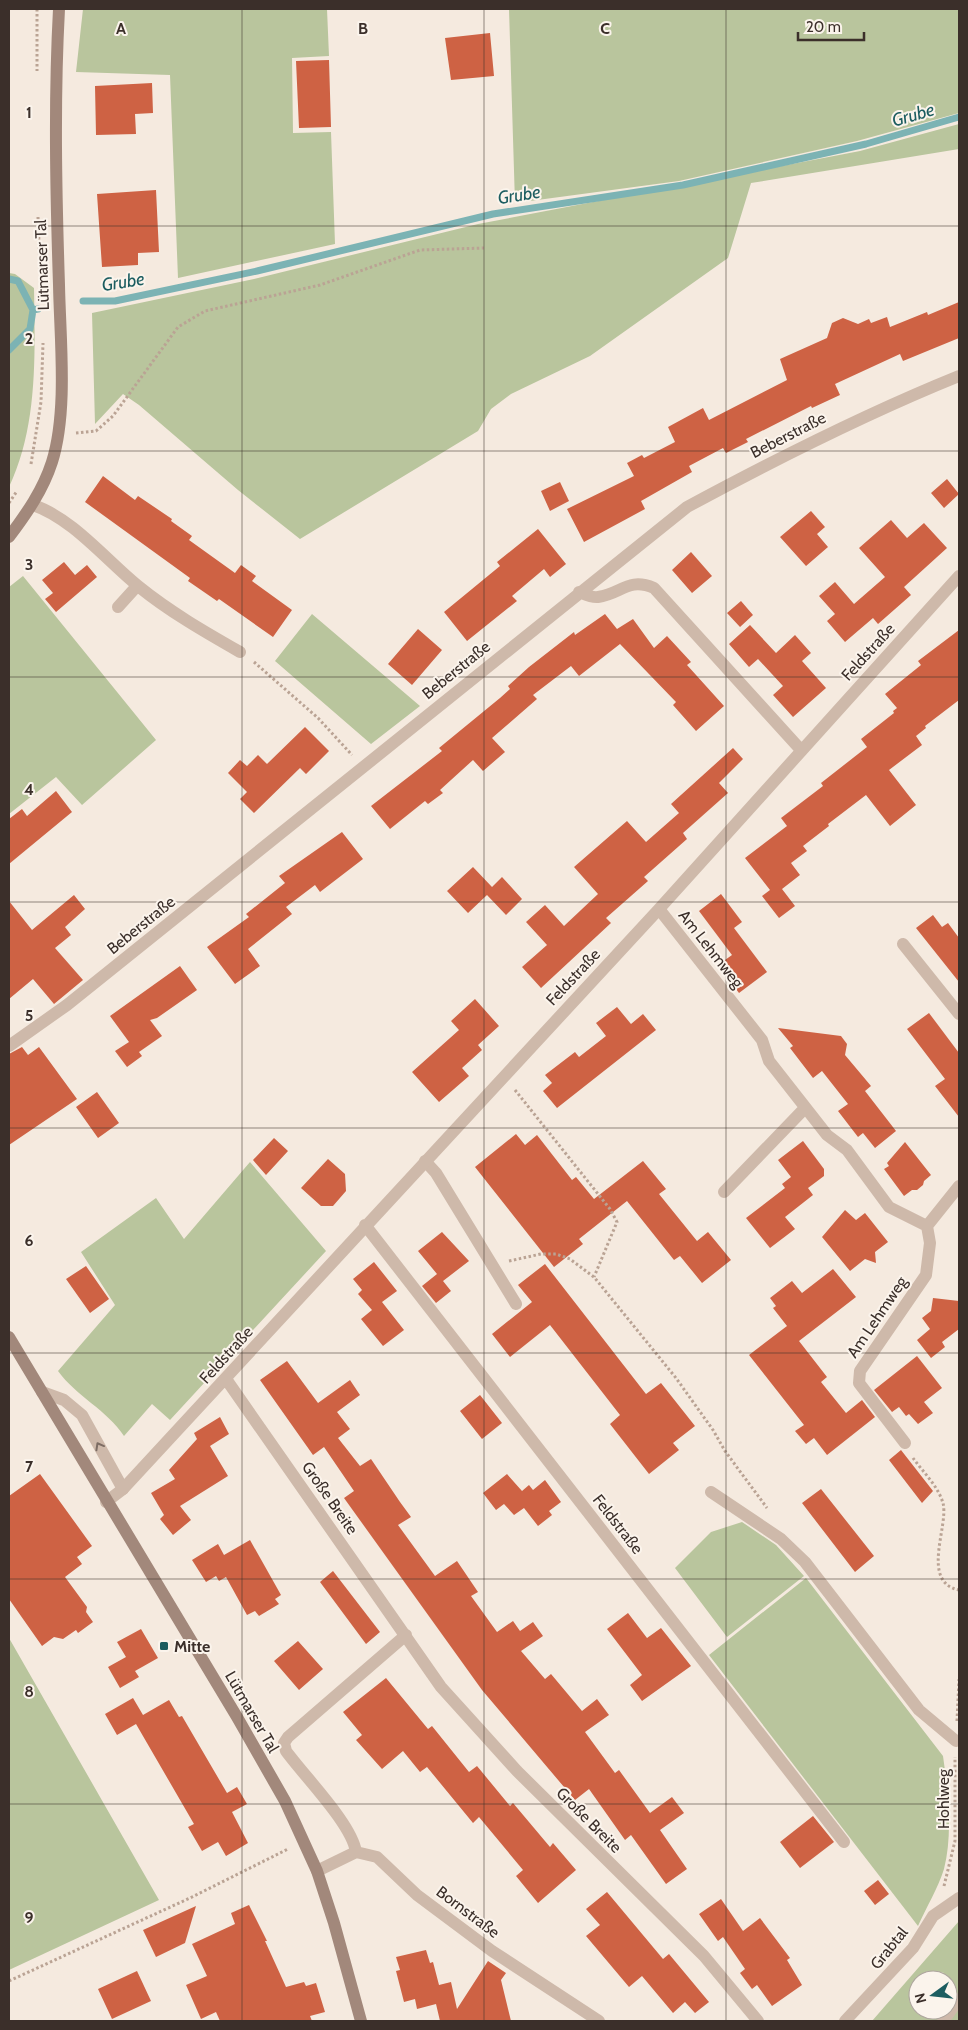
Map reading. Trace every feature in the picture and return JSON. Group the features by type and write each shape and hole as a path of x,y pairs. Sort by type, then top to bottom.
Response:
{"main road":[{"name":"Lütmarser Tal","path":"9,537 33,505 52,462 60,423 61,355 55,118 58,9"},
{"name":"Lütmarser Tal","path":"9,1337 106,1502 237,1717 285,1801 317,1872 334,1923 361,2021"}],"street":[{"name":"Beberstraße","path":"9,1046 67,1005 687,507 804,444 890,404 959,376"},
{"path":"33,505 56,515 137,586 184,620 240,652"},
{"name":"Feldstraße","path":"106,1502 123,1489 226,1379 365,1225 659,909 959,576"},
{"path":"579,592 596,598 626,586 641,583 654,588 801,750"},
{"path":"118,607 137,586"},
{"name":"Am Lehmweg","path":"659,909 762,1040 769,1061 827,1135 847,1150 889,1207 926,1226 930,1244 926,1275 860,1370 859,1383 905,1442"},
{"path":"903,944 959,1014"},
{"path":"724,1192 805,1108"},
{"path":"425,1161 436,1173 490,1265 516,1304"},
{"path":"926,1226 959,1186"},
{"name":"Feldstraße","path":"365,1225 844,1842"},
{"name":"Große Breite","path":"226,1379 441,1687 516,1771 704,1956 758,2021"},
{"path":"42,1392 64,1400 82,1415 123,1489"},
{"path":"711,1492 781,1539 805,1562 919,1710 956,1742"},
{"path":"317,1872 356,1852 355,1843 343,1823 286,1751 284,1743 288,1737 406,1635"},
{"name":"Bornstraße","path":"356,1852 376,1857 417,1894 492,1951 599,2021"},
{"name":"Grabtal","path":"845,2021 913,1948 933,1916 959,1898"},
{"path":"943,2021 959,1999"}],"path":[{"path":"37,9 37,74"},
{"path":"38,215 38,262 42,278"},
{"path":"58,434 96,431 113,416 178,328 205,311 320,285 420,250 484,248"},
{"path":"28,471 32,463 41,402 41,349 44,340"},
{"path":"9,503 20,487"},
{"path":"240,652 267,671 318,718 363,767"},
{"path":"504,1076 610,1209 617,1222 594,1278"},
{"path":"490,1265 541,1254 556,1254 570,1259 594,1278 676,1378 725,1452 768,1509"},
{"path":"905,1442 909,1454 938,1490 944,1505 938,1564 942,1577 955,1589 959,1590"},
{"name":"Hohlweg","path":"933,1916 949,1872 955,1841 959,1679"},
{"path":"956,1801 959,1805"},
{"path":"9,1981 190,1898 304,1841"}],"green space":[{"path":"83,9 327,9 329,56 292,58 293,133 331,132 335,244 178,278 170,75 76,72"},
{"path":"509,9 959,9 959,113 857,141 679,181 515,203"},
{"path":"959,124 959,149 751,183 728,258 590,356 511,394 491,409 478,431 300,539 238,490 139,405 123,394 95,424 92,313 254,279 478,224 860,151"},
{"path":"9,273 15,274 34,288 35,339 30,415 18,464 9,487"},
{"path":"23,576 156,740 82,805 56,777 9,814 9,587"},
{"path":"312,614 420,706 371,744 275,661"},
{"path":"250,1162 326,1251 170,1420 152,1404 124,1436 109,1418 65,1380 58,1371 115,1305 81,1252 156,1198 184,1239"},
{"path":"742,1522 776,1545 804,1576 727,1637 675,1568 711,1532"},
{"path":"806,1578 943,1756 949,1812 947,1856 935,1891 918,1926 709,1655"},
{"path":"9,1638 159,1900 9,1970"},
{"path":"959,1921 959,2021 872,2021 908,1980 908,2020 958,2020 958,1970 916,1970"}],"building":[{"path":"490,33 494,76 451,80 445,38"},
{"path":"329,60 331,127 299,128 296,61"},
{"path":"152,83 153,113 135,114 136,134 96,135 95,86"},
{"path":"156,190 159,252 138,253 138,265 102,267 97,194"},
{"path":"959,302 959,338 903,361 900,354 835,384 840,395 812,408 811,406 746,439 748,442 726,453 723,448 689,466 692,472 641,501 645,509 584,542 567,509 634,476 627,463 642,455 644,458 675,442 668,427 703,408 709,420 787,380 780,359 827,338 832,323 843,318 858,324 869,319 871,323 887,317 890,327 927,312 928,315"},
{"path":"103,476 135,500 138,496 172,519 171,521 192,536 189,540 235,573 241,565 256,576 252,581 292,610 273,637 219,599 217,601 188,581 190,578 85,502"},
{"path":"947,479 959,494 944,508 931,493"},
{"path":"560,482 569,501 550,511 541,491"},
{"path":"811,511 825,527 817,534 828,547 806,566 780,537"},
{"path":"891,520 907,538 924,523 947,548 904,587 911,595 878,624 873,618 845,642 827,621 835,614 819,596 835,582 854,604 885,577 859,548"},
{"path":"538,529 566,564 550,577 544,569 512,596 517,601 467,641 444,612 500,566 497,562"},
{"path":"691,552 712,576 692,593 672,570"},
{"path":"64,562 75,575 87,565 97,577 56,612 45,599 53,593 42,580"},
{"path":"741,601 753,615 740,627 727,613"},
{"path":"605,614 617,629 633,619 654,648 667,636 691,662 687,665 724,706 696,731 673,705 676,702 620,644 579,676 571,666 533,695 537,699 492,738 505,752 483,771 473,760 440,790 443,793 428,804 425,801 390,829 371,806 442,751 439,748 510,689 508,686 529,667 574,632 575,635"},
{"path":"750,625 776,653 795,635 811,653 802,661 826,688 793,717 773,695 783,686 758,659 749,667 729,644"},
{"path":"418,629 442,650 412,685 388,664"},
{"path":"959,630 959,700 925,726 926,728 916,736 922,745 889,770 916,805 890,826 866,795 828,824 829,826 803,846 807,851 791,863 800,875 782,889 795,906 779,918 762,896 770,890 745,858 787,826 781,818 823,786 821,783 867,747 861,739 894,713 893,711 897,708 885,694 921,665 918,661"},
{"path":"305,727 329,751 306,774 300,768 254,813 240,799 247,792 228,773 240,760 247,766 258,755 267,764"},
{"path":"733,748 743,759 719,783 728,793 683,833 687,839 644,877 648,881 606,918 611,923 541,988 522,967 547,945 526,922 545,905 564,926 598,894 574,867 627,821 646,842 679,813 671,804"},
{"path":"56,791 72,812 9,864 9,819 22,809 27,816"},
{"path":"342,832 363,859 320,892 315,885 286,907 292,914 248,949 260,966 235,984 207,947 249,917 246,914 285,883 279,876"},
{"path":"473,867 492,887 502,877 522,899 506,915 487,895 468,913 447,891"},
{"path":"721,894 742,922 734,928 767,972 739,993 718,965 732,955 699,911"},
{"path":"74,895 85,909 65,927 71,935 55,948 83,980 54,1004 33,979 9,999 9,901 32,930"},
{"path":"933,915 942,927 948,923 959,938 959,982 916,928"},
{"path":"180,966 197,990 157,1018 150,1020 162,1036 139,1052 142,1056 127,1067 115,1051 129,1042 110,1016"},
{"path":"475,999 499,1026 478,1045 482,1050 462,1068 469,1076 439,1102 412,1072 459,1030 451,1021"},
{"path":"617,1007 631,1024 643,1014 656,1030 557,1108 543,1091 552,1083 545,1075 575,1052 579,1057 606,1036 596,1023"},
{"path":"929,1013 959,1053 959,1117 935,1086 945,1079 907,1029"},
{"path":"778,1028 841,1036 847,1044 845,1055 871,1086 865,1091 896,1131 875,1148 863,1133 858,1137 838,1111 848,1104 822,1071 813,1078 790,1048 793,1046"},
{"path":"22,1047 28,1055 39,1047 77,1099 9,1145 9,1054"},
{"path":"97,1092 119,1123 98,1138 76,1107"},
{"path":"516,1134 525,1145 537,1135 572,1180 576,1177 594,1199 643,1161 666,1189 659,1194 697,1241 708,1232 731,1260 702,1283 680,1256 674,1260 627,1201 579,1239 583,1244 554,1267 475,1167"},
{"path":"274,1138 288,1151 266,1175 253,1160"},
{"path":"803,1141 824,1169 824,1176 808,1188 813,1195 785,1217 795,1229 770,1248 746,1218 785,1188 782,1184 791,1177 778,1160"},
{"path":"905,1142 931,1175 917,1190 912,1190 904,1196 884,1169 889,1166 887,1163"},
{"path":"328,1159 345,1174 346,1191 333,1206 321,1206 301,1188"},
{"path":"845,1210 856,1220 865,1213 888,1242 875,1252 876,1263 865,1259 850,1271 822,1237"},
{"path":"442,1232 469,1261 443,1281 451,1291 436,1303 422,1286 437,1274 418,1251"},
{"path":"374,1262 397,1291 382,1302 404,1330 383,1346 361,1319 372,1310 358,1294 362,1290 353,1279"},
{"path":"545,1264 646,1394 661,1383 695,1426 673,1443 679,1450 649,1474 610,1424 620,1415 550,1325 510,1357 492,1334 532,1302 518,1285"},
{"path":"86,1266 109,1299 90,1313 66,1279"},
{"path":"833,1269 856,1297 799,1341 827,1377 821,1382 846,1413 862,1400 875,1417 827,1455 814,1438 806,1444 795,1431 804,1425 749,1355 787,1326 773,1308 776,1306 770,1298 792,1281 802,1293"},
{"path":"933,1298 959,1301 959,1329 942,1342 945,1347 931,1358 917,1340 930,1329 922,1318 931,1311"},
{"path":"917,1356 942,1388 924,1402 933,1413 918,1424 909,1414 906,1416 899,1407 892,1412 874,1390"},
{"path":"287,1361 318,1403 350,1380 360,1395 337,1412 350,1429 338,1438 360,1466 371,1459 411,1517 398,1525 435,1576 457,1561 478,1592 471,1596 497,1632 513,1621 520,1631 533,1622 543,1636 521,1651 545,1679 551,1674 582,1711 597,1699 609,1715 585,1732 615,1773 619,1770 650,1813 672,1797 684,1813 660,1830 687,1869 666,1884 631,1835 625,1840 589,1789 575,1800 482,1690 344,1498 354,1491 324,1447 313,1455 260,1380"},
{"path":"480,1395 502,1423 482,1439 460,1411"},
{"path":"220,1417 229,1434 210,1446 228,1476 180,1506 191,1520 173,1535 160,1519 164,1515 151,1493 175,1479 169,1470 197,1439 194,1433"},
{"path":"901,1450 933,1491 922,1503 889,1460"},
{"path":"40,1474 92,1546 77,1557 82,1564 65,1577 87,1607 86,1612 93,1622 78,1633 76,1630 63,1639 54,1637 42,1646 9,1599 9,1496"},
{"path":"507,1474 522,1491 529,1485 533,1490 545,1480 561,1502 549,1511 552,1515 538,1526 524,1508 514,1515 504,1504 496,1510 483,1493"},
{"path":"821,1489 874,1556 855,1572 802,1503"},
{"path":"250,1540 281,1595 275,1599 279,1604 259,1616 255,1611 247,1615 226,1577 219,1581 216,1576 206,1582 192,1560 218,1544 224,1555"},
{"path":"333,1571 380,1632 366,1644 320,1582"},
{"path":"628,1613 647,1638 661,1628 691,1666 642,1701 630,1685 642,1675 607,1629"},
{"path":"141,1629 158,1658 135,1671 139,1677 120,1688 108,1667 126,1657 117,1642"},
{"path":"298,1641 323,1669 299,1690 274,1661"},
{"path":"386,1678 428,1729 432,1726 469,1772 477,1766 510,1806 513,1803 550,1847 553,1843 576,1870 538,1903 516,1876 523,1870 479,1817 473,1823 427,1767 420,1772 403,1751 382,1769 356,1740 362,1735 343,1712"},
{"path":"133,1698 143,1715 169,1700 179,1717 182,1716 227,1793 237,1787 247,1804 232,1812 248,1843 226,1856 218,1842 202,1851 188,1827 194,1824 136,1724 117,1735 105,1714"},
{"path":"813,1816 834,1842 800,1868 780,1842"},
{"path":"878,1880 889,1894 875,1905 864,1891"},
{"path":"607,1892 663,1959 669,1954 709,2002 695,2013 685,2002 673,2013 642,1976 629,1987 586,1936 600,1925 586,1909"},
{"path":"721,1899 743,1931 760,1918 790,1958 787,1960 802,1985 772,2006 757,1985 752,1989 740,1973 745,1969 723,1937 718,1941 699,1914"},
{"path":"249,1905 267,1941 265,1941 286,1987 304,1982 306,1986 316,1983 325,2012 310,2016 312,2021 220,2021 216,2012 201,2019 186,1985 207,1976 192,1944 235,1924 231,1913"},
{"path":"196,1906 185,1943 156,1957 143,1930"},
{"path":"426,1950 430,1963 433,1962 439,1985 451,1982 457,2009 488,1961 506,1973 501,1980 511,2021 440,2021 436,2004 417,2009 415,1999 404,2002 396,1971 400,1970 396,1957"},
{"path":"137,1971 151,2001 112,2019 98,1989"}],"waterway":[{"name":"Grube","path":"83,301 115,301 257,271 493,214 683,185 866,144 959,117"},
{"name":"Grube","path":"9,279 18,281 33,310 38,309"},
{"path":"9,350 30,329 33,310"}],"place":[{"name":"Mitte","path":"164,1646"}]}
